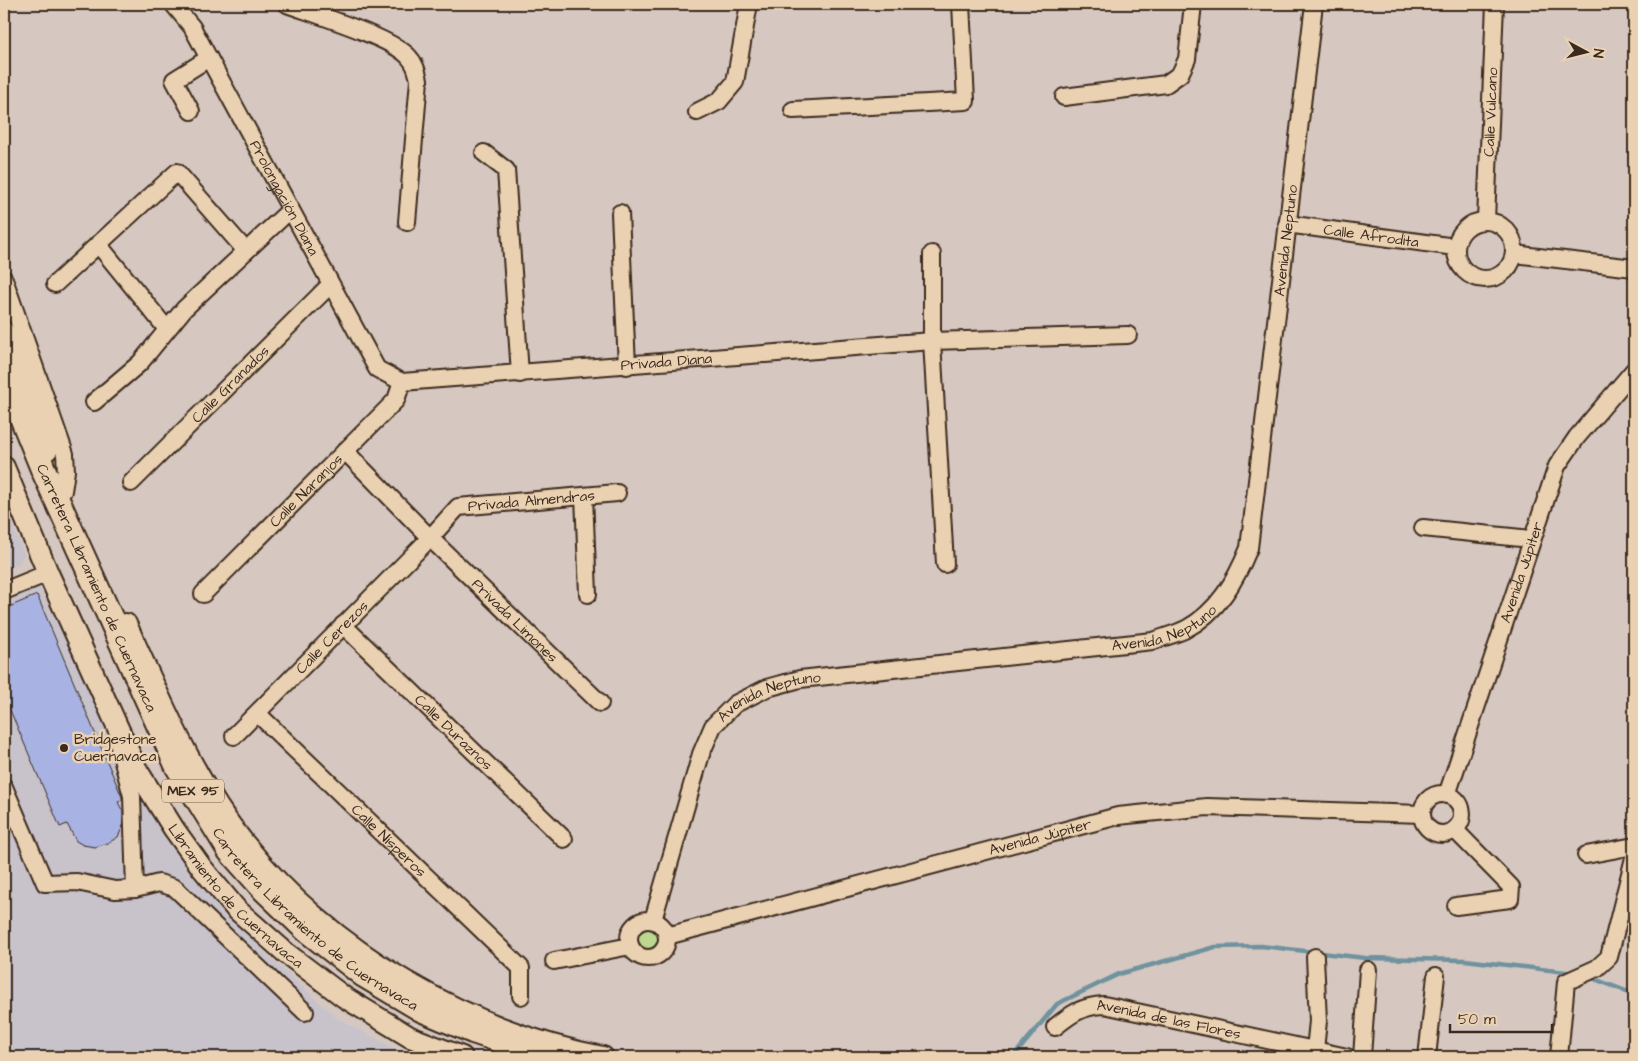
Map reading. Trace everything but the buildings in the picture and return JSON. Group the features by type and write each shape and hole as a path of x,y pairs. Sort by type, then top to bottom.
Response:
{"highway":[{"name":"Carretera Libramiento de Cuernavaca","path":"4,373 43,469 178,766 230,851 264,889 308,930 364,974 422,1009 473,1031 551,1057"},
{"name":"Carretera Libramiento de Cuernavaca","path":"4,415 28,476 158,762 216,856 250,897 296,941 354,986 414,1020 466,1044 504,1057"}],"main road":[{"name":"MEX 95","path":"4,332 63,491 197,772 243,843 320,920 373,962 430,996 481,1020 542,1044 603,1057"},
{"name":"Libramiento de Cuernavaca","path":"4,467 48,573 138,770 174,829 202,868 236,908 286,953 344,997 410,1037 462,1057"}],"street":[{"name":"Prolongación Diana","path":"173,4 192,27 376,369 402,382"},
{"path":"287,4 392,44 407,55 416,67 419,80 407,222"},
{"path":"697,112 720,101 735,82 749,4"},
{"path":"793,110 966,101 961,4"},
{"path":"1064,97 1166,84 1180,74 1188,59 1192,4"},
{"name":"Avenida Neptuno","path":"653,920 701,754 713,726 735,704 767,688 800,679 1153,642 1186,629 1214,608 1237,578 1249,548 1286,224 1314,4"},
{"name":"Calle Vulcano","path":"1486,220 1495,4"},
{"path":"191,111 174,80 209,58"},
{"path":"484,153 506,170 520,374"},
{"path":"55,284 177,172 246,251"},
{"path":"94,402 140,363 166,328 290,210"},
{"path":"620,213 626,366"},
{"path":"1486,220 1498,224 1507,231 1513,242 1514,254 1510,265 1503,274 1492,279 1481,280 1470,276 1461,269 1456,258 1455,247 1458,236 1466,227 1475,222 1486,220"},
{"name":"Calle Afrodita","path":"1286,224 1455,247"},
{"path":"98,244 166,328"},
{"path":"932,254 932,341 945,564"},
{"path":"1514,254 1634,268"},
{"path":"4,279 65,454 66,471 63,491"},
{"name":"Calle Granados","path":"131,483 330,285"},
{"name":"Privada Diana","path":"402,382 932,341 1128,335"},
{"name":"Avenida Júpiter","path":"1447,795 1531,539 1557,466 1577,436 1634,370"},
{"name":"Calle Naranjos","path":"202,594 396,400 402,382"},
{"name":"Privada Limones","path":"345,451 430,538 600,703"},
{"name":"Privada Almendras","path":"430,538 458,507 617,493"},
{"path":"584,496 588,594"},
{"path":"1423,528 1531,539"},
{"name":"Calle Cerezos","path":"234,736 258,714 430,538"},
{"path":"4,591 48,573"},
{"path":"68,616 67,625 117,738 132,796 135,888"},
{"name":"Calle Duraznos","path":"343,625 564,839"},
{"name":"Calle Nísperos","path":"258,714 521,968 520,996"},
{"path":"4,787 45,883 77,882 115,890 160,883 175,888 305,1012"},
{"path":"1447,795 1461,806 1460,823 1455,830 1444,834 1432,832 1423,822 1422,814 1426,801 1434,796 1447,795"},
{"name":"Avenida Júpiter","path":"668,936 1118,816 1207,807 1422,814"},
{"path":"1455,830 1511,887 1510,899 1456,906"},
{"path":"1586,855 1634,846"},
{"path":"1558,1057 1566,982 1597,968 1609,957 1634,858"},
{"path":"653,920 665,929 668,936 665,949 654,958 639,956 630,946 630,932 639,922 653,920"},
{"path":"554,961 630,946"},
{"path":"1315,956 1318,1021 1315,1050"},
{"path":"1362,1057 1368,970"},
{"path":"1427,1057 1436,976"},
{"name":"Avenida de las Flores","path":"1055,1027 1074,1011 1091,1005 1104,1005 1347,1057"}],"shaded area":[{"path":"4,504 24,555 19,563 4,571"},
{"path":"38,584 123,760 208,889 268,956 338,1019 411,1057 4,1057 4,599"}],"green space":[{"path":"648,925 659,929 663,940 659,951 648,955 637,951 633,940 637,929"}],"waterway":[{"path":"1013,1057 1057,1004 1119,974 1215,947 1261,946 1365,958 1465,960 1574,973"},
{"path":"1589,977 1634,994"}],"place":[{"name":"Bridgestone Cuernavaca","path":"64,748"}]}
